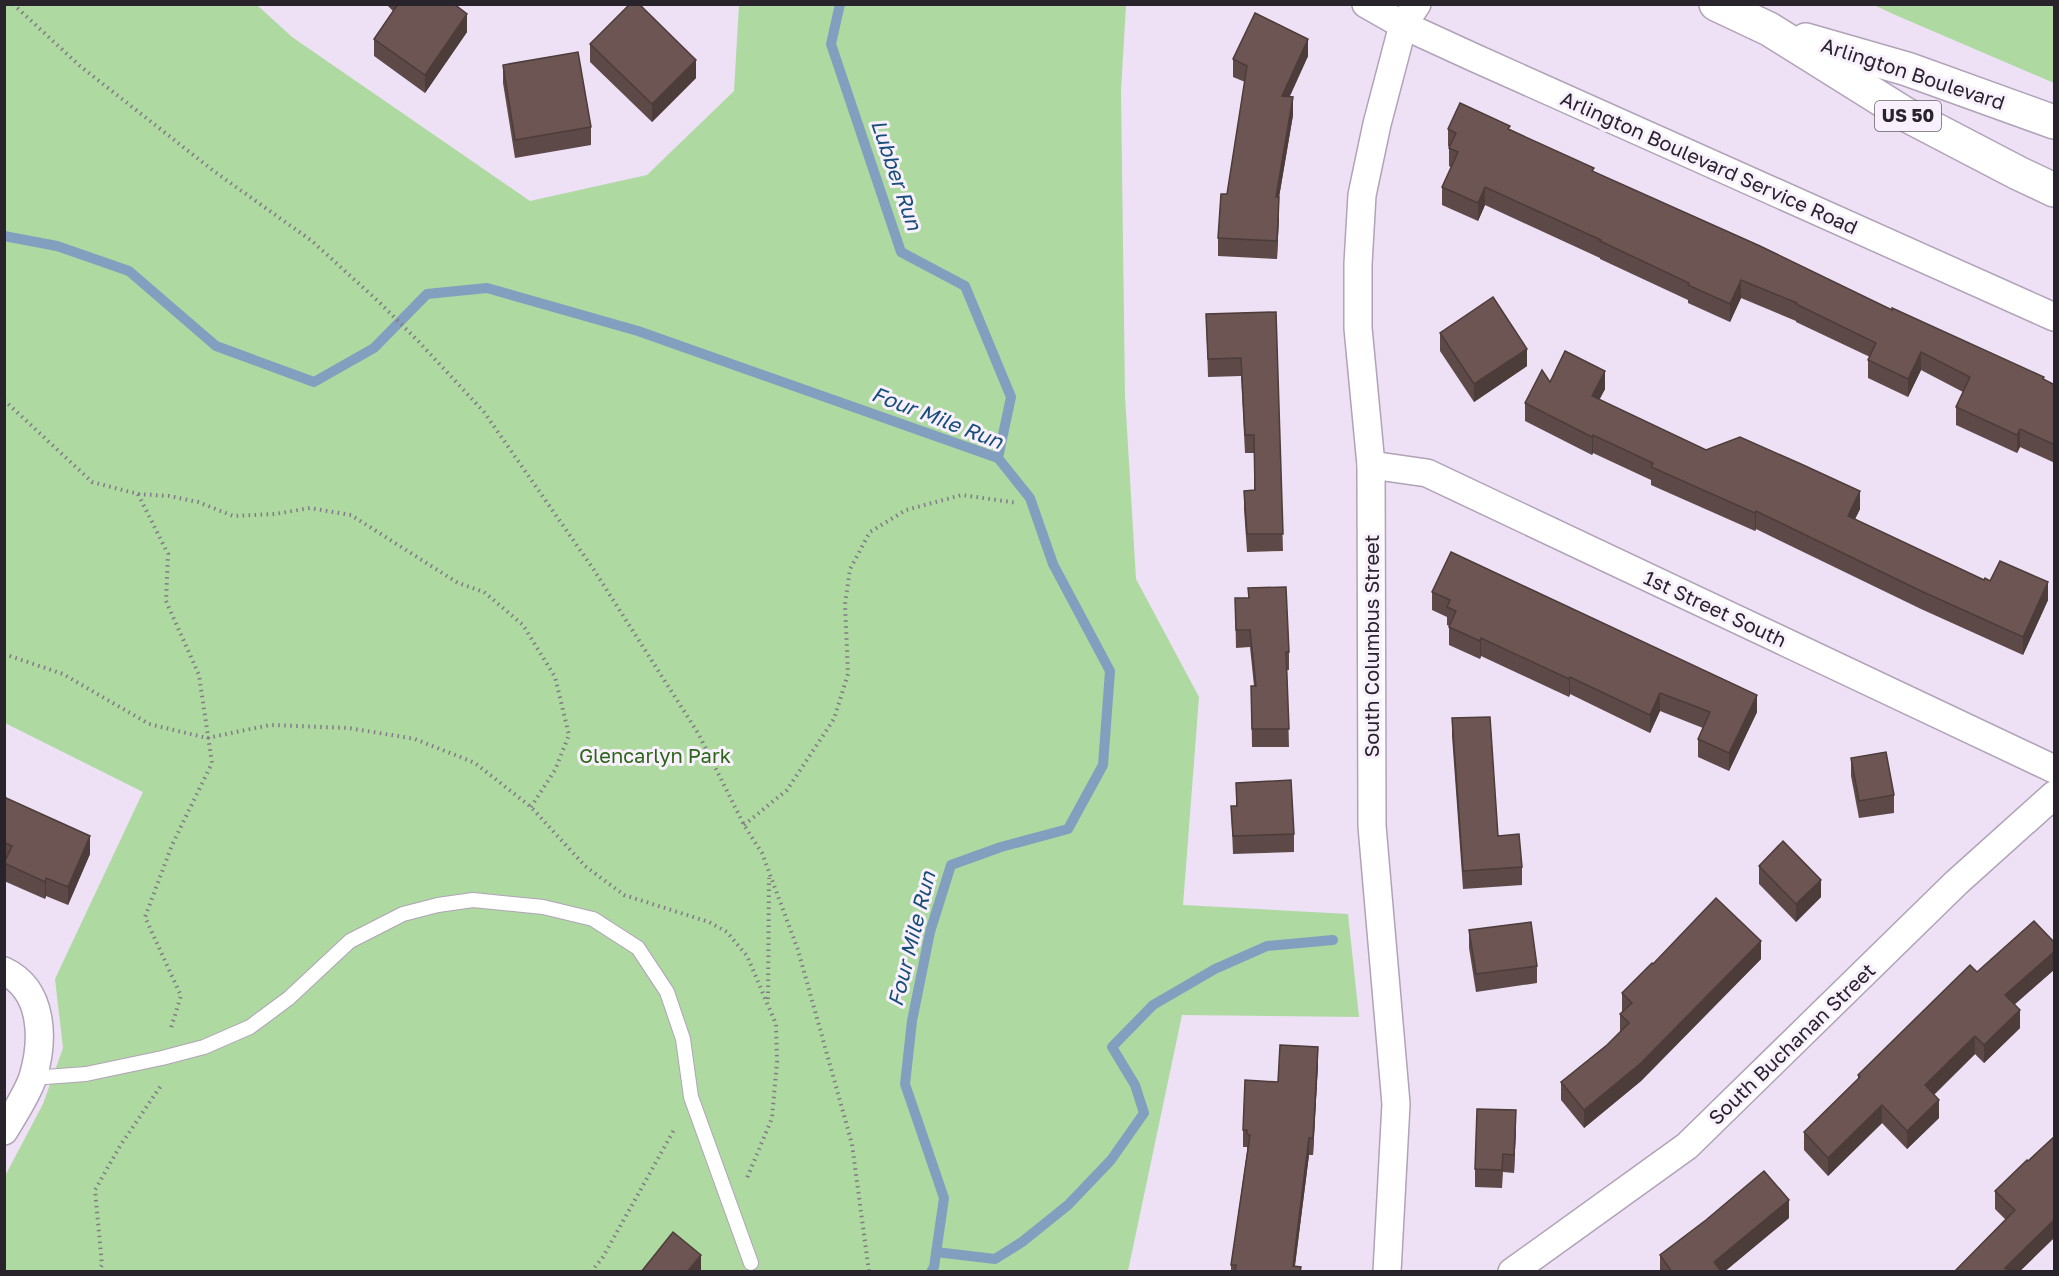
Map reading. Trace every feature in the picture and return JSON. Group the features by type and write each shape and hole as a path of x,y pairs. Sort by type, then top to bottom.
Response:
{"highway":[{"name":"Arlington Boulevard","path":"1716,4 1769,29 1905,114 2055,190"},
{"name":"Arlington Boulevard","path":"1769,29 1907,69 2055,122"}],"street":[{"name":"Arlington Boulevard Service Road","path":"1365,4 1404,11 2055,317"},
{"name":"South Columbus Street","path":"1387,1272 1396,1104 1372,826 1371,465 1358,328 1360,217 1375,133 1404,11"},
{"name":"1st Street South","path":"1371,465 1427,473 2055,769"},
{"name":"South Buchanan Street","path":"1512,1272 1687,1146 1956,883 2055,795"},
{"path":"4,1131 33,1078 41,1038 38,1014 30,993 7,972"}],"lane":[{"path":"33,1078 86,1074 162,1058 204,1047 250,1028 289,998 350,940 403,914 438,905 473,900 543,907 592,919 639,948 667,992 682,1039 691,1097 752,1263"}],"path":[{"path":"13,4 80,66 214,172 312,241 379,302 484,412 594,570 698,734 744,825 762,854 798,950 852,1144 869,1272"},
{"path":"4,400 92,482 138,494 198,501 233,516 275,514 310,508 351,515 458,583 484,592 523,625 555,677 569,735 555,770 531,807"},
{"path":"98,1272 102,1265 96,1190 120,1146 164,1081 162,1058 181,996 146,917 172,844 212,763 199,675 166,601 168,554 138,494"},
{"path":"744,825 788,790 834,719 848,674 845,604 850,569 870,532 906,510 962,495 1018,503"},
{"path":"4,654 63,674 149,724 207,738 270,725 349,728 415,739 475,763 531,807 585,866 624,895 709,922 727,932 747,956 776,1024 777,1052 772,1118 747,1179 747,1189"},
{"path":"767,1003 769,874"},
{"path":"591,1272 609,1248 691,1097"}],"green space":[{"name":"Glencarlyn Park","path":"5,5 257,5 292,37 530,201 647,175 734,91 739,5 1126,5 1121,90 1125,396 1136,579 1199,697 1183,905 1348,914 1359,1017 1182,1015 1128,1271 5,1272 5,1176 43,1104 63,1048 55,979 143,792 5,723"},
{"path":"1874,5 2054,5 2054,83 1893,14"}],"building":[{"path":"398,4 454,4 467,14 425,75 374,39"},
{"path":"630,4 639,4 696,60 652,104 590,44"},
{"path":"1255,13 1308,39 1282,96 1293,97 1276,197 1279,197 1277,241 1218,238 1221,194 1227,194 1247,66 1233,59"},
{"path":"578,52 591,127 515,140 503,65"},
{"path":"1460,103 1510,126 1508,129 1594,168 1592,171 1760,246 1892,310 1892,308 2044,377 2043,379 2055,385 2055,445 2020,429 2017,435 1956,407 1970,377 1921,352 1908,379 1868,360 1876,343 1797,303 1741,280 1730,304 1601,240 1485,187 1478,203 1442,187 1458,152 1449,148 1456,133 1448,129"},
{"path":"1493,297 1527,349 1474,384 1440,333"},
{"path":"1276,312 1283,534 1247,534 1244,491 1255,490 1254,435 1245,435 1241,358 1208,359 1206,314"},
{"path":"1565,351 1605,371 1592,396 1706,450 1740,437 1860,491 1848,516 1984,580 1985,578 1990,581 2000,561 2048,582 2023,637 1921,591 1756,511 1755,513 1651,467 1653,463 1593,435 1592,437 1525,403 1542,370 1550,382"},
{"path":"1451,552 1757,695 1729,753 1698,739 1710,712 1660,693 1650,715 1481,638 1480,641 1449,627 1456,611 1447,607 1450,600 1432,592"},
{"path":"1286,587 1289,729 1252,729 1251,686 1256,686 1250,630 1236,630 1235,598 1249,598 1248,588"},
{"path":"1490,717 1498,836 1519,834 1522,867 1463,871 1452,718"},
{"path":"1886,752 1894,795 1859,801 1851,758"},
{"path":"1291,780 1294,834 1233,836 1231,806 1237,806 1236,783"},
{"path":"4,793 6,798 90,836 68,887 46,878 45,882 4,863 12,846 4,842"},
{"path":"1783,841 1821,880 1796,904 1759,866"},
{"path":"1716,898 1761,941 1641,1063 1584,1110 1561,1082 1607,1045 1629,1023 1620,1014 1632,1003 1622,993"},
{"path":"2034,921 2055,943 2055,951 2005,995 2020,1010 1984,1045 1975,1036 1925,1085 1939,1100 1907,1131 1882,1105 1828,1158 1804,1132 1860,1077 1858,1075 1970,965 1977,972"},
{"path":"1531,922 1537,966 1476,974 1469,930"},
{"path":"1280,1045 1318,1047 1313,1138 1309,1138 1293,1266 1301,1267 1300,1272 1235,1272 1236,1265 1231,1265 1250,1135 1247,1134 1247,1130 1243,1130 1245,1080 1278,1082"},
{"path":"1477,1109 1516,1110 1514,1155 1503,1154 1502,1170 1475,1169"},
{"path":"2055,1136 2055,1219 2005,1268 2007,1272 1954,1272 2015,1210 1995,1191"},
{"path":"1764,1171 1789,1200 1714,1262 1722,1272 1672,1272 1660,1255"},
{"path":"673,1232 701,1255 687,1272 641,1272"}],"waterway":[{"name":"Lubber Run","path":"840,4 831,44 901,252 965,286 1011,397 998,458"},
{"name":"Four Mile Run","path":"4,236 57,246 129,271 216,346 314,382 374,348 427,294 487,288 638,331 998,458 1030,498 1053,564 1110,671 1103,765 1068,829 1001,847 951,865 930,932 912,1021 905,1084 944,1198 934,1267 931,1272"},
{"path":"936,1252 995,1259 1022,1242 1068,1205 1111,1160 1144,1113 1135,1085 1112,1047 1153,1005 1215,969 1267,946 1333,940"}]}
